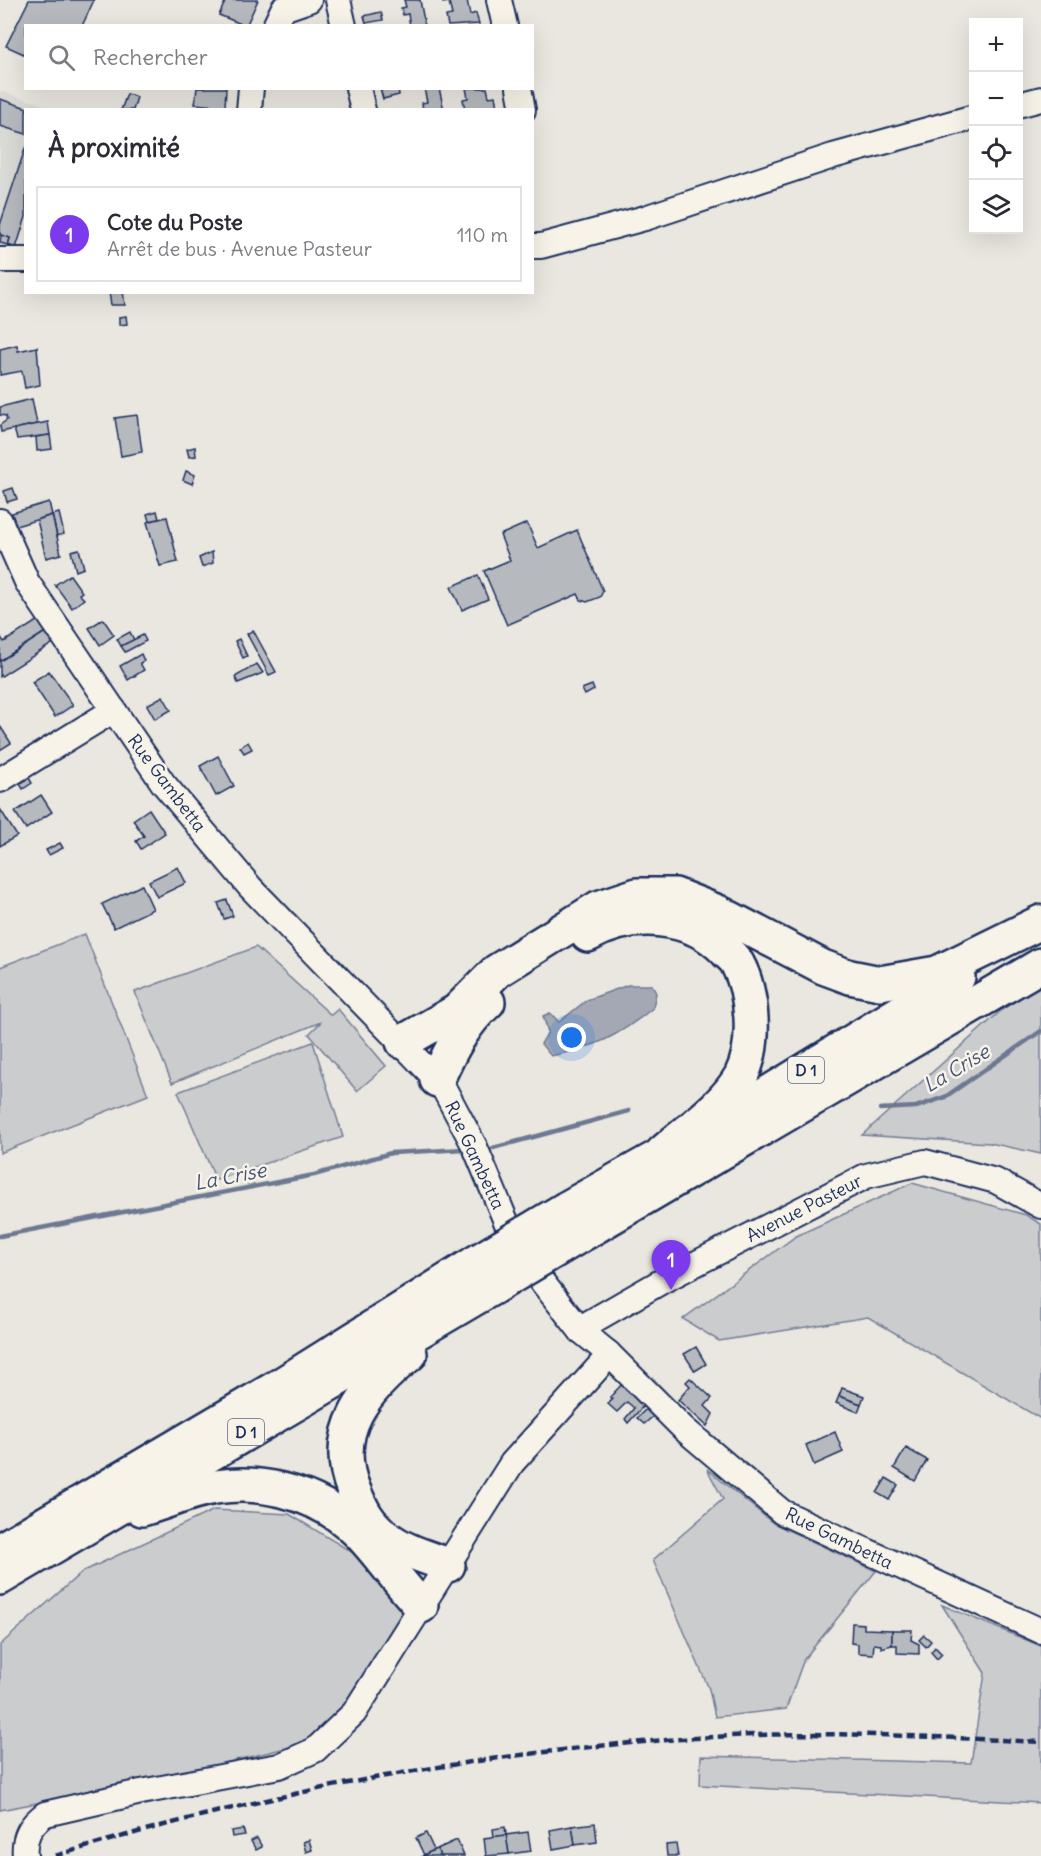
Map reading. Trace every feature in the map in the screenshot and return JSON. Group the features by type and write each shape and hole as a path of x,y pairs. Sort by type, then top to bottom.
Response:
{"highway":[{"path":"403,1042 458,1011 497,971 598,908 637,895 675,896 718,912 823,967 850,977 880,983 937,973 1041,924"},
{"path":"437,1080 453,1045 477,1012 521,974 602,927 646,918 684,924 712,936 738,964 750,1001 752,1041 741,1075 724,1096 663,1152"},
{"name":"D 1","path":"576,1220 663,1152 729,1117 1041,924"},
{"name":"D 1","path":"0,1578 94,1522 484,1275 576,1220 1041,965"},
{"path":"448,1565 405,1549 385,1536 366,1519 351,1485 346,1466 346,1444 351,1422 380,1378 484,1275"},
{"name":"D 1","path":"0,1550 279,1386 484,1275"},
{"path":"94,1522 219,1486 241,1484 292,1492 316,1502 356,1531 421,1606"}],"street":[{"path":"276,24 283,9 309,0"},
{"path":"338,0 344,24"},
{"path":"499,0 505,24"},
{"path":"249,108 251,90"},
{"path":"358,90 363,108"},
{"path":"519,90 523,108"},
{"path":"1023,104 1041,99"},
{"path":"534,246 645,218 833,156 969,118"},
{"path":"0,260 24,260"},
{"name":"Rue Gambetta","path":"0,521 27,582 164,783 250,887 403,1042 437,1080 475,1147 510,1231 543,1283 581,1331 608,1353 684,1429 782,1512 1041,1631"},
{"path":"0,780 114,710"},
{"name":"Avenue Pasteur","path":"581,1331 589,1323 664,1280 866,1176 925,1162 996,1181 1041,1206"},
{"path":"25,1856 26,1835 34,1823 45,1814 141,1792 266,1770 298,1759 315,1750 354,1713 512,1463 604,1361 608,1353"}],"shaded area":[{"path":"0,91 53,108 24,108 24,220 15,252 0,251"},
{"path":"85,934 148,1095 0,1153 0,967"},
{"path":"256,947 331,1015 338,1009 386,1066 357,1091 309,1034 321,1022 172,1083 135,992"},
{"path":"1041,975 1041,1154 990,1143 862,1135"},
{"path":"628,985 652,985 656,993 653,1008 617,1034 594,1045 551,1056 541,1044 548,1032 543,1016 550,1013 559,1022 587,1000"},
{"path":"313,1042 343,1137 216,1180 178,1092"},
{"path":"912,1183 1026,1215 1041,1224 1041,1419 868,1317 719,1341 683,1319 796,1236"},
{"path":"707,1469 773,1523 876,1571 804,1659 786,1709 715,1717 709,1689 653,1560 723,1499"},
{"path":"214,1510 289,1514 370,1563 404,1610 350,1701 306,1743 152,1781 0,1810 0,1645 82,1572"},
{"path":"942,1605 1041,1646 1041,1803 700,1785 701,1756 971,1763 985,1673"}],"building":[{"path":"29,0 94,0 83,24 24,24 24,54 6,46"},
{"path":"226,0 258,0 247,24 219,15"},
{"path":"404,0 420,0 425,24 410,24 408,14 403,15 401,8 406,7"},
{"path":"442,0 467,0 470,15 476,13 479,24 448,24 446,16 452,15 449,2 443,3"},
{"path":"381,12 383,20 366,23 364,16"},
{"path":"197,90 226,90 225,107 195,104"},
{"path":"381,90 398,90 399,95 383,99"},
{"path":"424,90 439,90 444,108 423,108 422,103 427,102"},
{"path":"466,90 487,90 489,97 495,96 497,107 465,108 463,99 468,98"},
{"path":"127,94 137,97 134,108 122,108"},
{"path":"0,99 27,108 24,108 24,133 0,126"},
{"path":"24,152 24,223 16,248 8,245 10,238 0,235 0,225"},
{"path":"1,235 10,238 8,245 0,243"},
{"path":"109,294 123,294 125,305 111,305"},
{"path":"126,316 127,324 119,325 119,317"},
{"path":"17,345 18,351 37,347 40,385 25,388 22,371 0,375 0,349"},
{"path":"32,399 37,424 1,432 0,425 7,420 6,416 0,415 0,407"},
{"path":"137,415 142,452 121,456 115,418"},
{"path":"48,422 50,435 17,439 14,429"},
{"path":"50,435 52,449 37,451 36,437"},
{"path":"195,447 196,456 189,457 187,449"},
{"path":"186,471 195,475 192,484 183,480"},
{"path":"13,488 17,499 7,502 4,491"},
{"path":"49,502 52,515 16,526 12,513"},
{"path":"157,511 159,519 149,521 147,514"},
{"path":"59,513 64,534 57,536 52,515"},
{"path":"52,515 61,554 46,558 37,520"},
{"path":"167,517 178,562 160,566 147,522"},
{"path":"527,523 538,548 577,530 603,591 600,597 587,602 581,600 578,594 507,625 484,571 510,560 500,535"},
{"path":"79,549 84,568 76,571 71,551"},
{"path":"212,552 213,563 202,567 199,558"},
{"path":"70,575 84,599 72,608 55,585"},
{"path":"478,575 488,599 462,610 451,587"},
{"path":"40,619 47,631 0,661 0,636 4,642"},
{"path":"103,619 114,635 100,645 89,628"},
{"path":"253,630 276,672 269,675 247,634"},
{"path":"47,631 55,642 0,677 0,661"},
{"path":"130,632 134,640 121,646 117,639"},
{"path":"143,635 146,641 125,652 121,646"},
{"path":"239,639 247,656 243,658 235,641"},
{"path":"141,654 144,661 140,663 144,670 128,680 120,666"},
{"path":"257,664 263,673 238,683 235,677"},
{"path":"49,671 73,705 55,717 32,682"},
{"path":"592,685 594,690 585,695 582,689"},
{"path":"163,696 171,710 155,719 147,705"},
{"path":"0,726 11,743 0,750"},
{"path":"248,742 252,749 244,753 240,747"},
{"path":"218,756 234,786 216,796 200,766"},
{"path":"29,778 32,783 23,789 20,784"},
{"path":"41,795 52,812 26,829 15,812"},
{"path":"0,809 17,836 0,846"},
{"path":"149,809 165,833 141,849 136,841 144,836 133,820"},
{"path":"60,843 63,848 49,855 46,850"},
{"path":"178,867 186,883 157,897 149,881"},
{"path":"142,885 153,909 114,928 102,904"},
{"path":"227,900 233,916 224,919 218,903"},
{"path":"696,1347 706,1364 695,1371 684,1354"},
{"path":"690,1378 712,1398 705,1406 713,1414 707,1426 678,1400 690,1386 686,1382"},
{"path":"623,1383 645,1404 628,1423 625,1419 634,1408 627,1402 617,1412 608,1404 613,1399 610,1397"},
{"path":"842,1388 864,1396 861,1404 839,1396"},
{"path":"839,1396 861,1404 858,1412 836,1403"},
{"path":"648,1407 656,1414 644,1424 637,1418"},
{"path":"835,1432 843,1452 814,1465 806,1445"},
{"path":"906,1448 927,1460 915,1481 894,1468"},
{"path":"886,1478 898,1485 889,1500 877,1493"},
{"path":"852,1623 864,1624 864,1629 892,1630 892,1645 881,1648 881,1645 874,1644 873,1654 858,1653 858,1644 851,1643"},
{"path":"892,1630 912,1630 911,1640 919,1644 919,1654 897,1653 897,1645 892,1645"},
{"path":"924,1635 931,1641 926,1647 919,1640"},
{"path":"935,1647 942,1654 937,1659 931,1652"},
{"path":"595,1823 597,1842 575,1845 572,1826"},
{"path":"572,1826 575,1845 553,1849 550,1830"},
{"path":"505,1827 506,1835 494,1837 493,1829"},
{"path":"243,1829 245,1835 232,1837 231,1831"},
{"path":"528,1832 531,1851 509,1854 506,1835"},
{"path":"426,1833 434,1850 424,1855 416,1838"},
{"path":"506,1835 509,1854 486,1856 484,1838"},
{"path":"257,1838 262,1847 256,1850 251,1841"},
{"path":"309,1840 312,1850 306,1852 303,1842"},
{"path":"457,1840 464,1856 440,1856 437,1849"},
{"path":"676,1844 678,1856 667,1856 666,1845"},
{"path":"437,1849 440,1856 422,1856 434,1850"}],"waterway":[{"name":"La Crise","path":"880,1109 916,1107 945,1097 1041,1031"},
{"name":"La Crise","path":"493,1148 629,1111"},
{"name":"La Crise","path":"0,1236 314,1175 391,1153 465,1149"}],"railway":[{"path":"55,1856 138,1832 305,1792 389,1775 559,1750 730,1736 808,1734 1041,1742"}],"place":[{"name":"Cote du Poste","path":"671,1290"}]}
